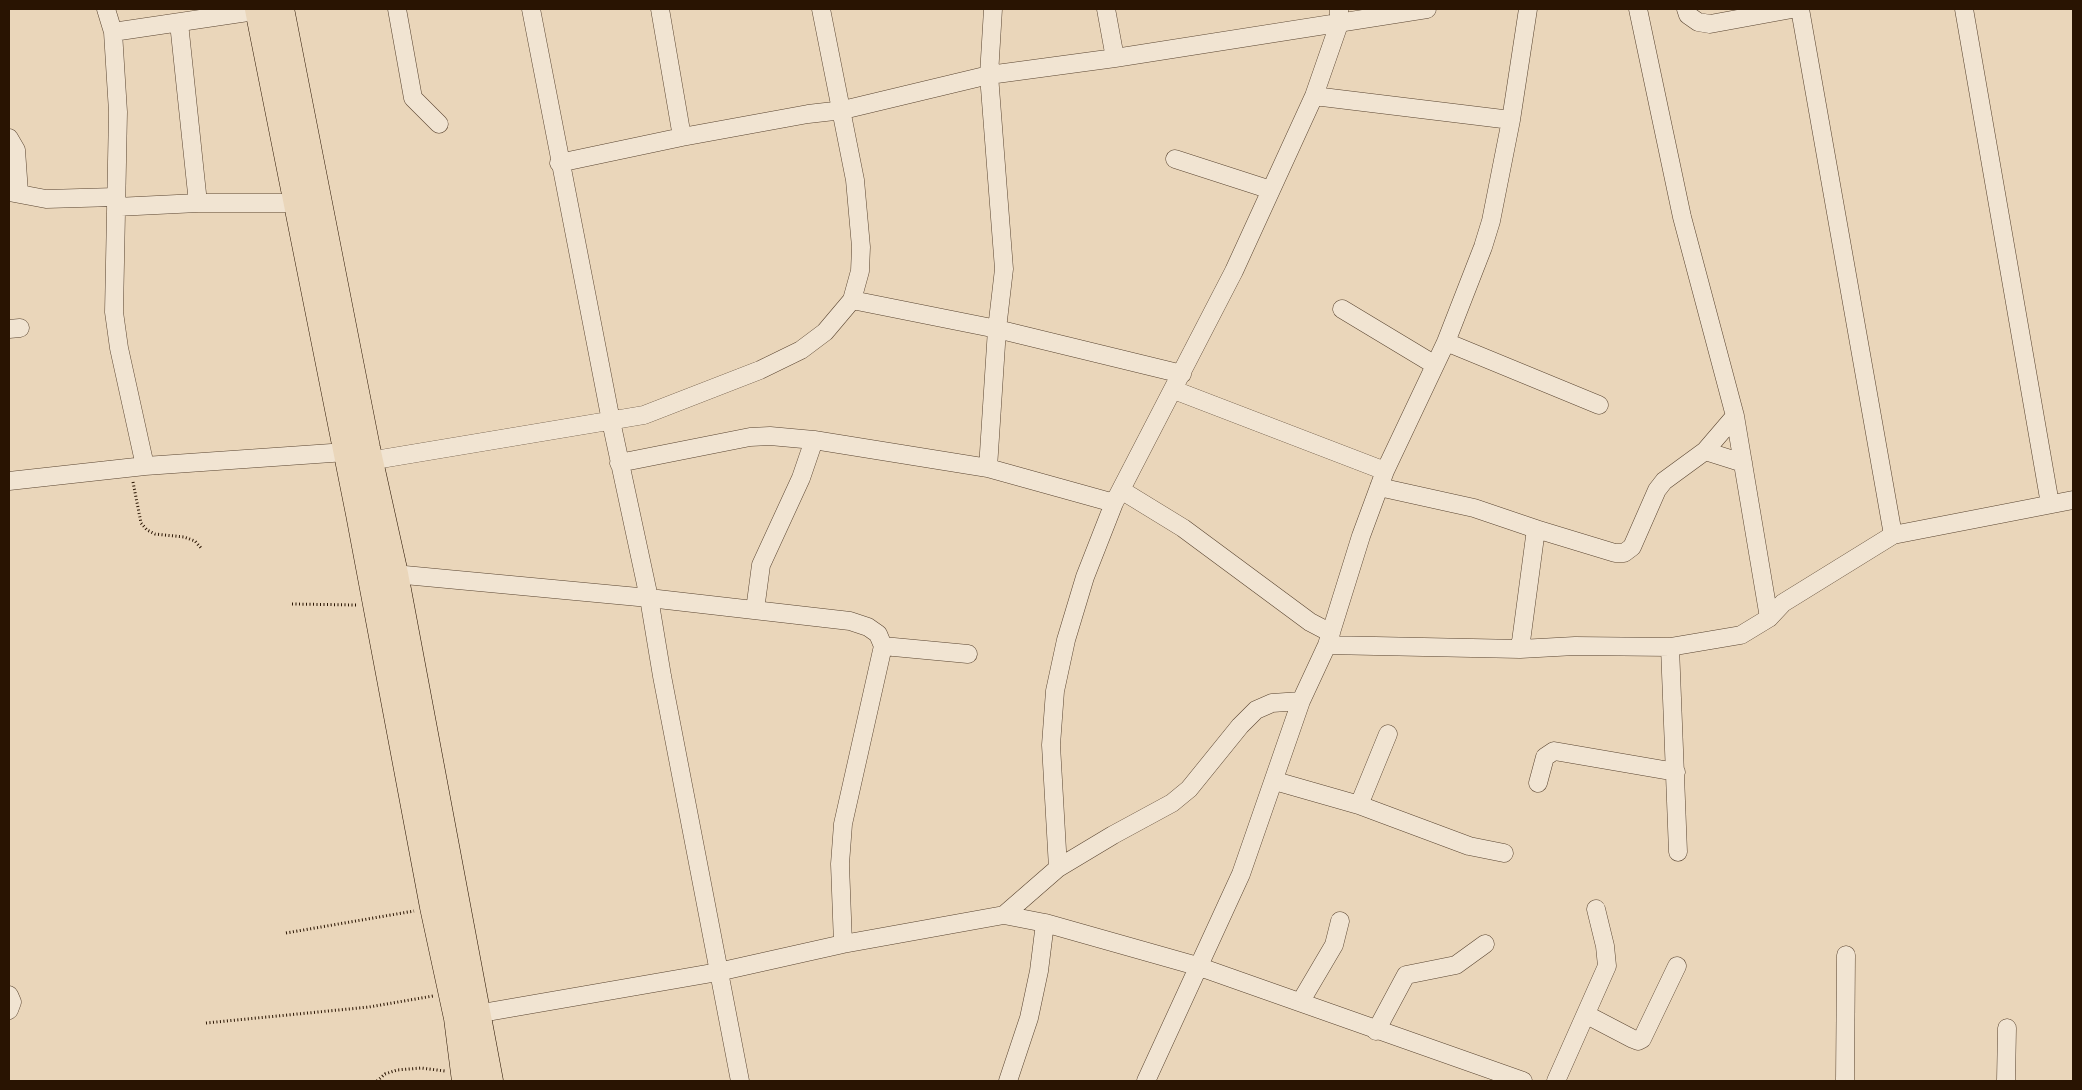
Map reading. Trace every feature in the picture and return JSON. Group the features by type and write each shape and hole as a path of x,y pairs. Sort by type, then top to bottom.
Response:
{"main road":[{"path":"267,9 296,203 358,457 394,574 476,1014 473,1078"},
{"path":"267,9 358,457 376,606 434,907 473,1078"}],"street":[{"path":"106,9 113,32 118,112 114,312 137,467"},
{"path":"113,32 267,9"},
{"path":"397,9 413,98 439,124"},
{"path":"531,9 559,163 619,462 649,598 740,1081"},
{"path":"660,9 682,137"},
{"path":"9,481 137,467 358,457 611,422 644,415 684,401 760,370 801,350 824,332 852,300 860,271 855,180 843,110 821,9"},
{"path":"988,468 997,329 1004,269 989,75 993,9"},
{"path":"1106,9 1115,58"},
{"path":"559,163 682,137 808,114 843,110 989,75 1115,58 1339,16 1426,9"},
{"path":"1146,1081 1197,966 1241,874 1275,781 1301,701 1329,639 1382,479 1446,342 1491,221 1511,120 1528,9"},
{"path":"1638,9 1682,216 1735,416 1769,618"},
{"path":"1686,9 1688,15 1698,22 1710,24 1792,9"},
{"path":"1800,9 1893,535"},
{"path":"1964,9 2050,504"},
{"path":"1058,868 1051,745 1055,692 1066,640 1085,577 1117,496 1178,382 1234,271 1314,96 1339,16"},
{"path":"178,23 198,203"},
{"path":"1314,96 1511,120"},
{"path":"9,138 16,150 14,192 46,199 116,202 296,203"},
{"path":"1175,159 1271,190"},
{"path":"852,300 997,329 1178,382 1382,479 1615,553 1624,553 1632,547 1657,490 1664,481 1706,451 1735,416"},
{"path":"1342,309 1436,365"},
{"path":"1446,342 1599,404"},
{"path":"619,462 750,437 770,436 814,440 988,468 1117,496 1183,528 1310,622 1329,639 1520,649 1575,646 1670,647 1741,635 1769,618 1783,604 1893,535 2073,500"},
{"path":"755,610 761,565 801,478 814,440"},
{"path":"1706,451 1744,463"},
{"path":"1520,649 1536,529"},
{"path":"394,574 649,598 850,621 868,627 878,634 883,646 843,824 840,864 843,944"},
{"path":"883,646 968,654"},
{"path":"1670,647 1678,852"},
{"path":"1004,915 1058,868 1172,803 1189,789 1240,726 1256,710 1272,703 1301,701"},
{"path":"1359,806 1388,734"},
{"path":"1538,783 1545,756 1554,751 1676,772"},
{"path":"1275,781 1359,806 1469,846 1504,853"},
{"path":"1556,1081 1587,1015 1607,966 1606,946 1596,909"},
{"path":"476,1014 718,972 843,944 1004,915 1045,923 1197,966 1301,1002 1376,1031 1523,1081"},
{"path":"1301,1002 1334,945 1340,921"},
{"path":"1008,1081 1029,1018 1039,971 1045,923"},
{"path":"1376,1031 1406,974 1456,965 1485,944"},
{"path":"1845,1081 1846,955"},
{"path":"1587,1015 1633,1039 1638,1041 1642,1039 1677,966"},
{"path":"9,995 12,1002 9,1010"},
{"path":"2006,1081 2007,1028"}],"path":[{"path":"137,467 141,523 146,530 155,534 184,537 195,541 201,548"},
{"path":"292,604 376,606"},
{"path":"286,933 434,907"},
{"path":"206,1023 410,1002 432,997 451,986"},
{"path":"377,1081 385,1074 397,1070 421,1068 473,1078"}]}
